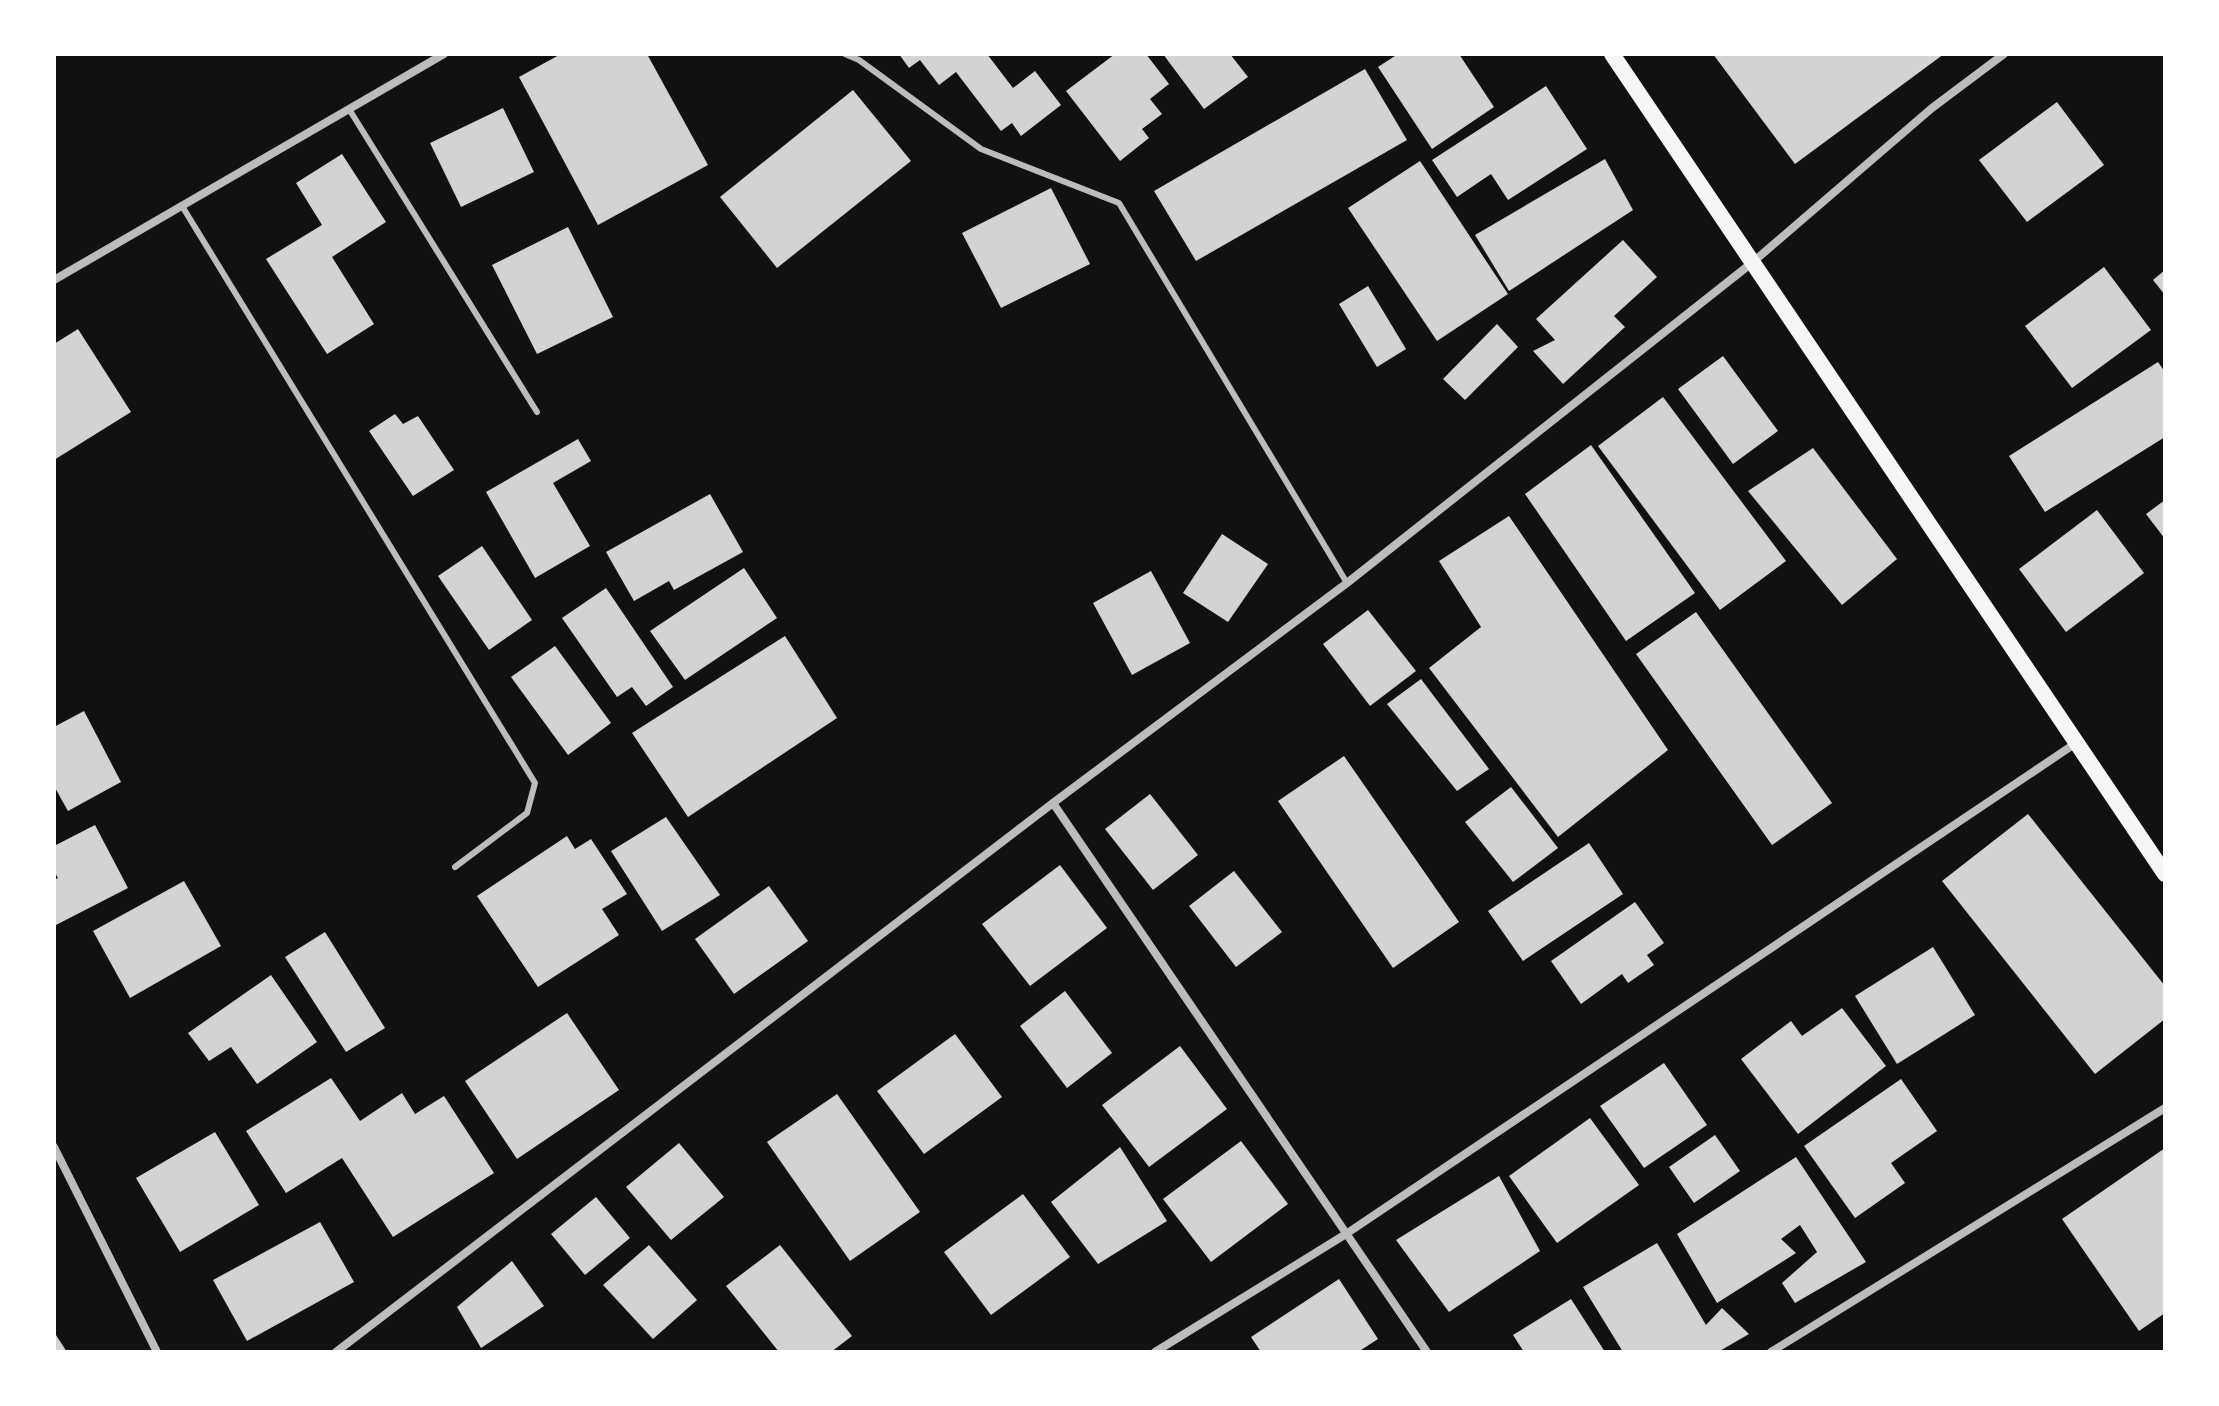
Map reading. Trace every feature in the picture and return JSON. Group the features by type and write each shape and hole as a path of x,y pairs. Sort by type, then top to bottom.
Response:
{"main road":[{"path":"1612,54 2165,874"}],"street":[{"path":"54,280 444,54"},
{"path":"336,1352 1053,803 1347,583 1753,262 1932,108 2004,54"},
{"path":"1155,1352 1346,1234 2076,743"},
{"path":"1053,803 1427,1352"},
{"path":"1771,1352 2165,1108"},
{"path":"54,1147 157,1352"}],"lane":[{"path":"845,54 859,60 981,149 1119,203 1347,583"},
{"path":"349,109 537,412"},
{"path":"182,206 535,783 527,813 455,867"}],"building":[{"path":"561,54 647,54 708,165 598,225 519,77"},
{"path":"899,54 987,54 1013,88 1035,71 1061,105 1021,136 1012,123 1001,131 956,72 939,85 920,60 909,68"},
{"path":"1115,54 1146,54 1169,84 1150,99 1162,114 1142,129 1149,138 1120,161 1066,91"},
{"path":"1163,54 1230,54 1248,77 1204,109"},
{"path":"1398,54 1459,54 1494,107 1432,149 1378,67"},
{"path":"1713,54 1944,54 1795,164"},
{"path":"1365,69 1407,140 1196,261 1154,191"},
{"path":"1546,86 1587,149 1508,200 1491,174 1457,197 1432,160"},
{"path":"853,90 911,161 777,268 720,197"},
{"path":"2057,102 2104,165 2027,222 1979,160"},
{"path":"503,108 534,172 461,207 430,143"},
{"path":"342,154 386,222 332,257 374,324 327,354 266,259 322,225 296,183"},
{"path":"1605,159 1633,210 1509,291 1475,235"},
{"path":"1420,161 1508,294 1437,341 1348,208"},
{"path":"1051,188 1090,264 1001,308 962,233"},
{"path":"568,227 613,317 537,354 492,265"},
{"path":"1623,240 1657,277 1614,316 1625,327 1563,384 1533,351 1555,340 1536,319"},
{"path":"2104,267 2151,330 2072,388 2025,326"},
{"path":"2165,270 2165,295 2153,280"},
{"path":"1368,286 1406,349 1377,367 1339,304"},
{"path":"1497,324 1518,347 1465,400 1443,379"},
{"path":"78,329 131,412 54,460 54,344"},
{"path":"1723,356 1778,431 1733,464 1678,389"},
{"path":"2158,362 2165,372 2165,437 2045,512 2009,456"},
{"path":"1663,397 1786,561 1720,610 1598,446"},
{"path":"395,414 403,424 418,416 454,470 413,496 369,431"},
{"path":"578,439 591,461 553,483 590,546 535,578 486,492"},
{"path":"1591,445 1695,593 1626,641 1525,494"},
{"path":"1813,448 1897,559 1842,605 1748,491"},
{"path":"710,494 743,552 674,590 669,581 634,601 606,552"},
{"path":"2165,500 2165,539 2146,514"},
{"path":"2097,510 2144,573 2066,632 2019,569"},
{"path":"1509,516 1668,750 1558,837 1429,668 1481,627 1439,561"},
{"path":"1222,534 1268,564 1228,622 1183,593"},
{"path":"482,546 532,620 489,650 438,576"},
{"path":"744,568 777,618 685,680 650,631"},
{"path":"1151,571 1190,643 1132,675 1093,603"},
{"path":"606,588 673,687 646,706 632,687 617,697 562,618"},
{"path":"1368,610 1416,671 1370,706 1323,644"},
{"path":"1696,612 1832,803 1772,845 1636,654"},
{"path":"785,636 837,718 688,817 632,733"},
{"path":"555,646 611,723 568,755 511,677"},
{"path":"1421,679 1489,769 1457,791 1387,704"},
{"path":"84,711 121,782 68,811 54,786 54,727"},
{"path":"1344,756 1459,922 1393,968 1278,801"},
{"path":"1511,787 1558,848 1513,882 1465,822"},
{"path":"1150,794 1198,855 1153,890 1105,829"},
{"path":"2028,814 2165,986 2165,1019 2095,1074 1942,881"},
{"path":"666,817 720,895 662,931 611,851"},
{"path":"95,825 128,888 54,926 54,880 58,878 54,871 54,846"},
{"path":"567,836 575,849 591,839 627,894 602,909 619,935 538,987 477,896"},
{"path":"1589,843 1623,894 1523,961 1488,911"},
{"path":"1060,865 1107,928 1030,986 982,924"},
{"path":"1234,871 1282,932 1236,967 1189,906"},
{"path":"184,881 221,946 130,998 93,931"},
{"path":"769,886 808,941 734,994 695,939"},
{"path":"1635,902 1664,943 1647,955 1654,965 1628,983 1622,974 1581,1004 1551,961"},
{"path":"325,932 385,1028 346,1052 285,957"},
{"path":"1933,947 1975,1015 1897,1064 1855,996"},
{"path":"271,975 317,1042 257,1084 231,1047 209,1061 188,1033"},
{"path":"1065,991 1112,1053 1067,1088 1020,1026"},
{"path":"1842,1008 1886,1066 1798,1134 1741,1059 1791,1021 1802,1036"},
{"path":"567,1013 619,1090 517,1159 465,1081"},
{"path":"955,1034 1002,1097 924,1154 877,1091"},
{"path":"1180,1046 1227,1109 1149,1167 1102,1105"},
{"path":"1664,1063 1707,1125 1644,1168 1600,1106"},
{"path":"331,1078 360,1121 402,1093 415,1114 444,1096 494,1173 393,1237 342,1158 286,1193 246,1131"},
{"path":"1901,1079 1937,1131 1891,1163 1905,1183 1855,1218 1804,1146"},
{"path":"837,1094 920,1212 850,1261 767,1142"},
{"path":"1590,1118 1639,1185 1557,1243 1509,1176"},
{"path":"215,1132 259,1205 180,1252 136,1178"},
{"path":"1715,1135 1740,1171 1694,1203 1669,1167"},
{"path":"1241,1141 1288,1204 1211,1262 1163,1199"},
{"path":"679,1143 724,1197 671,1240 626,1187"},
{"path":"1120,1147 1167,1221 1098,1264 1051,1202"},
{"path":"2165,1148 2165,1313 2139,1331 2062,1219"},
{"path":"1796,1157 1866,1262 1795,1303 1782,1283 1817,1252 1800,1225 1781,1239 1796,1253 1717,1303 1677,1234"},
{"path":"1499,1176 1540,1251 1449,1312 1396,1240"},
{"path":"1023,1194 1070,1257 991,1315 944,1252"},
{"path":"596,1197 630,1238 585,1275 551,1234"},
{"path":"320,1222 354,1282 247,1341 213,1280"},
{"path":"1657,1243 1706,1325 1722,1308 1749,1334 1718,1352 1623,1352 1583,1287"},
{"path":"649,1245 697,1300 653,1339 603,1285"},
{"path":"780,1245 852,1336 831,1352 779,1352 726,1286"},
{"path":"512,1261 544,1306 481,1348 457,1307"},
{"path":"1339,1279 1378,1339 1358,1352 1261,1352 1251,1337"},
{"path":"1571,1299 1605,1352 1524,1352 1513,1335"},
{"path":"54,1332 67,1352 54,1352"}]}
